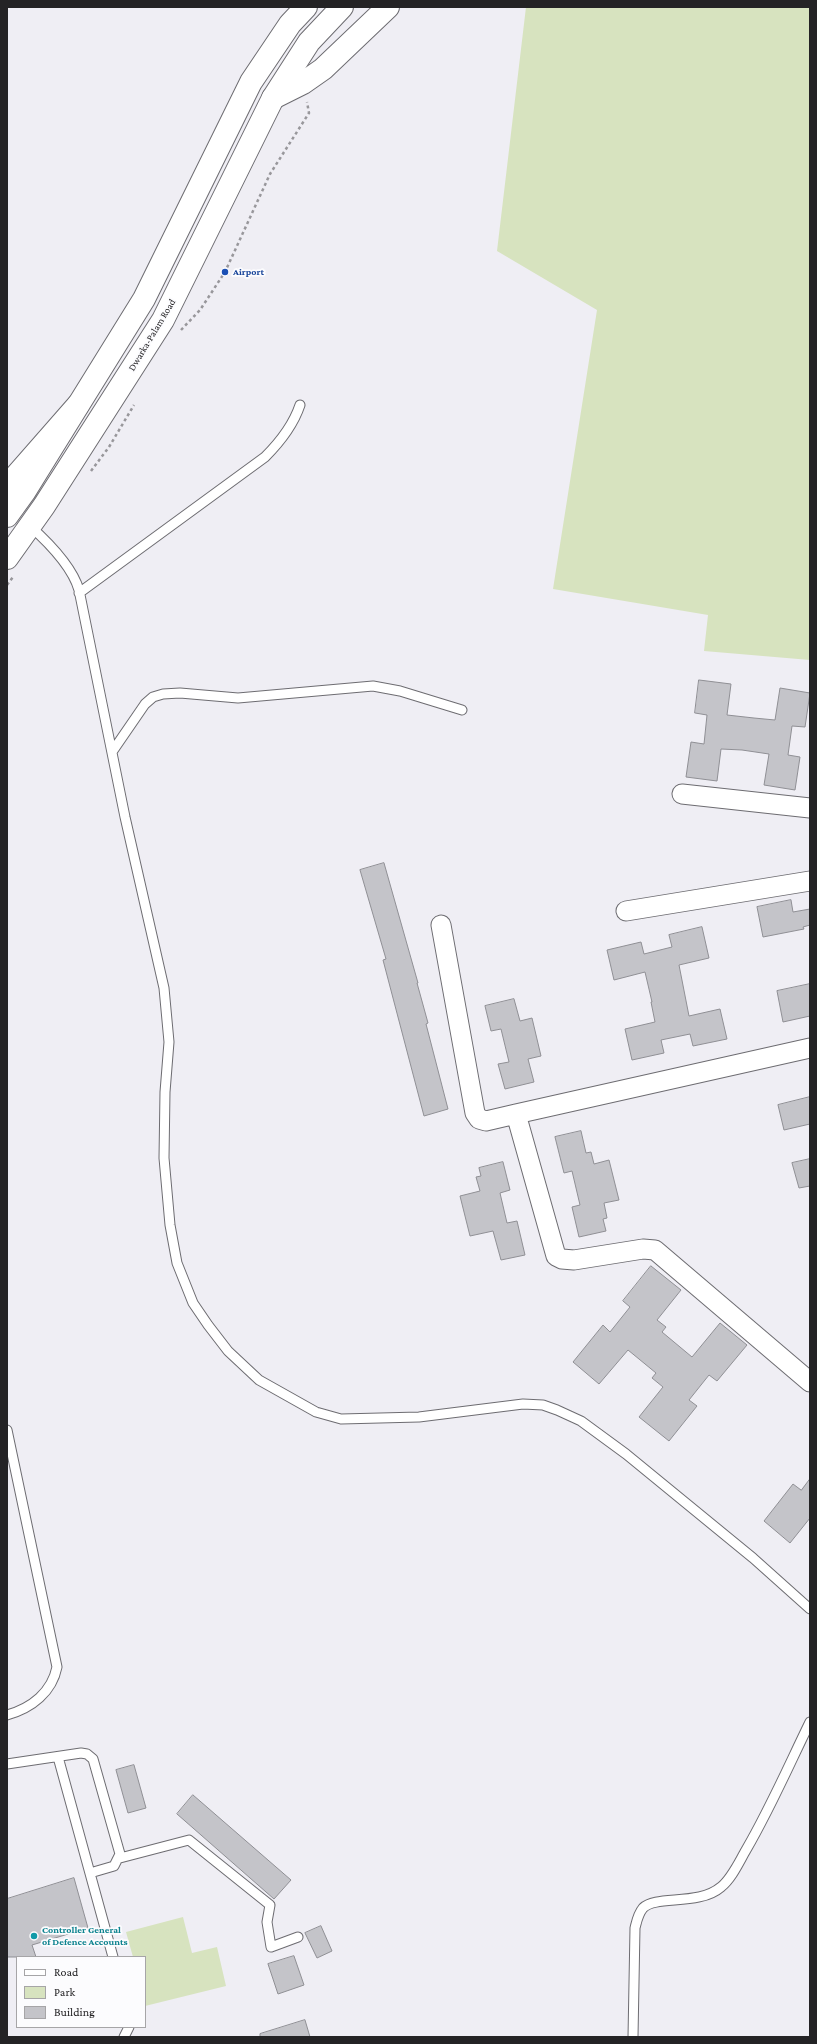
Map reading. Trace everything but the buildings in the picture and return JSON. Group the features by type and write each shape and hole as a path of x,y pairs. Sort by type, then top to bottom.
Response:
{"main road":[{"path":"7,516 25,491 144,299 251,82 290,24 306,7"},
{"name":"Dwarka-Palam Road","path":"7,558 30,526 163,320 273,98 309,42 342,7"},
{"path":"273,98 304,83 323,69 388,7"},
{"path":"7,486 78,406"}],"street":[{"path":"682,794 810,808"},
{"path":"626,911 810,881"},
{"path":"441,925 477,1117 486,1120 516,1114 810,1048"},
{"path":"516,1114 556,1256 562,1259 574,1260 643,1249 655,1250 810,1382"}],"lane":[{"path":"79,593 264,457 279,442 289,428 300,405"},
{"path":"30,526 42,537 71,572 79,593 164,988 169,1042 165,1092 164,1158 170,1225 177,1263 194,1303 228,1351 259,1380 316,1412 341,1419 419,1416 524,1404 543,1405 557,1410 581,1421 626,1454 753,1558 810,1609"},
{"path":"112,752 146,704 153,697 163,694 180,693 238,698 275,696 373,686 400,691 462,710"},
{"path":"7,1430 58,1667 50,1688 41,1698 27,1707 7,1715"},
{"path":"633,2037 635,1928 638,1915 644,1907 652,1903 681,1901 707,1896 721,1887 734,1871 757,1832 810,1722"},
{"path":"7,1764 84,1753 93,1759 120,1849 120,1858 114,1866 90,1873"},
{"path":"58,1757 112,1956"},
{"path":"120,1858 189,1840 270,1905 267,1922 271,1947 298,1937"},
{"path":"124,2037 128,2028"}],"green space":[{"path":"526,7 810,7 810,660 704,651 708,615 553,589 597,310 497,251"},
{"path":"183,1917 192,1953 217,1947 226,1986 146,2006 146,1956 133,1956 126,1932"}],"place":[{"name":"Airport","path":"225,272"},
{"name":"Controller General of Defence Accounts","path":"34,1936"}]}
